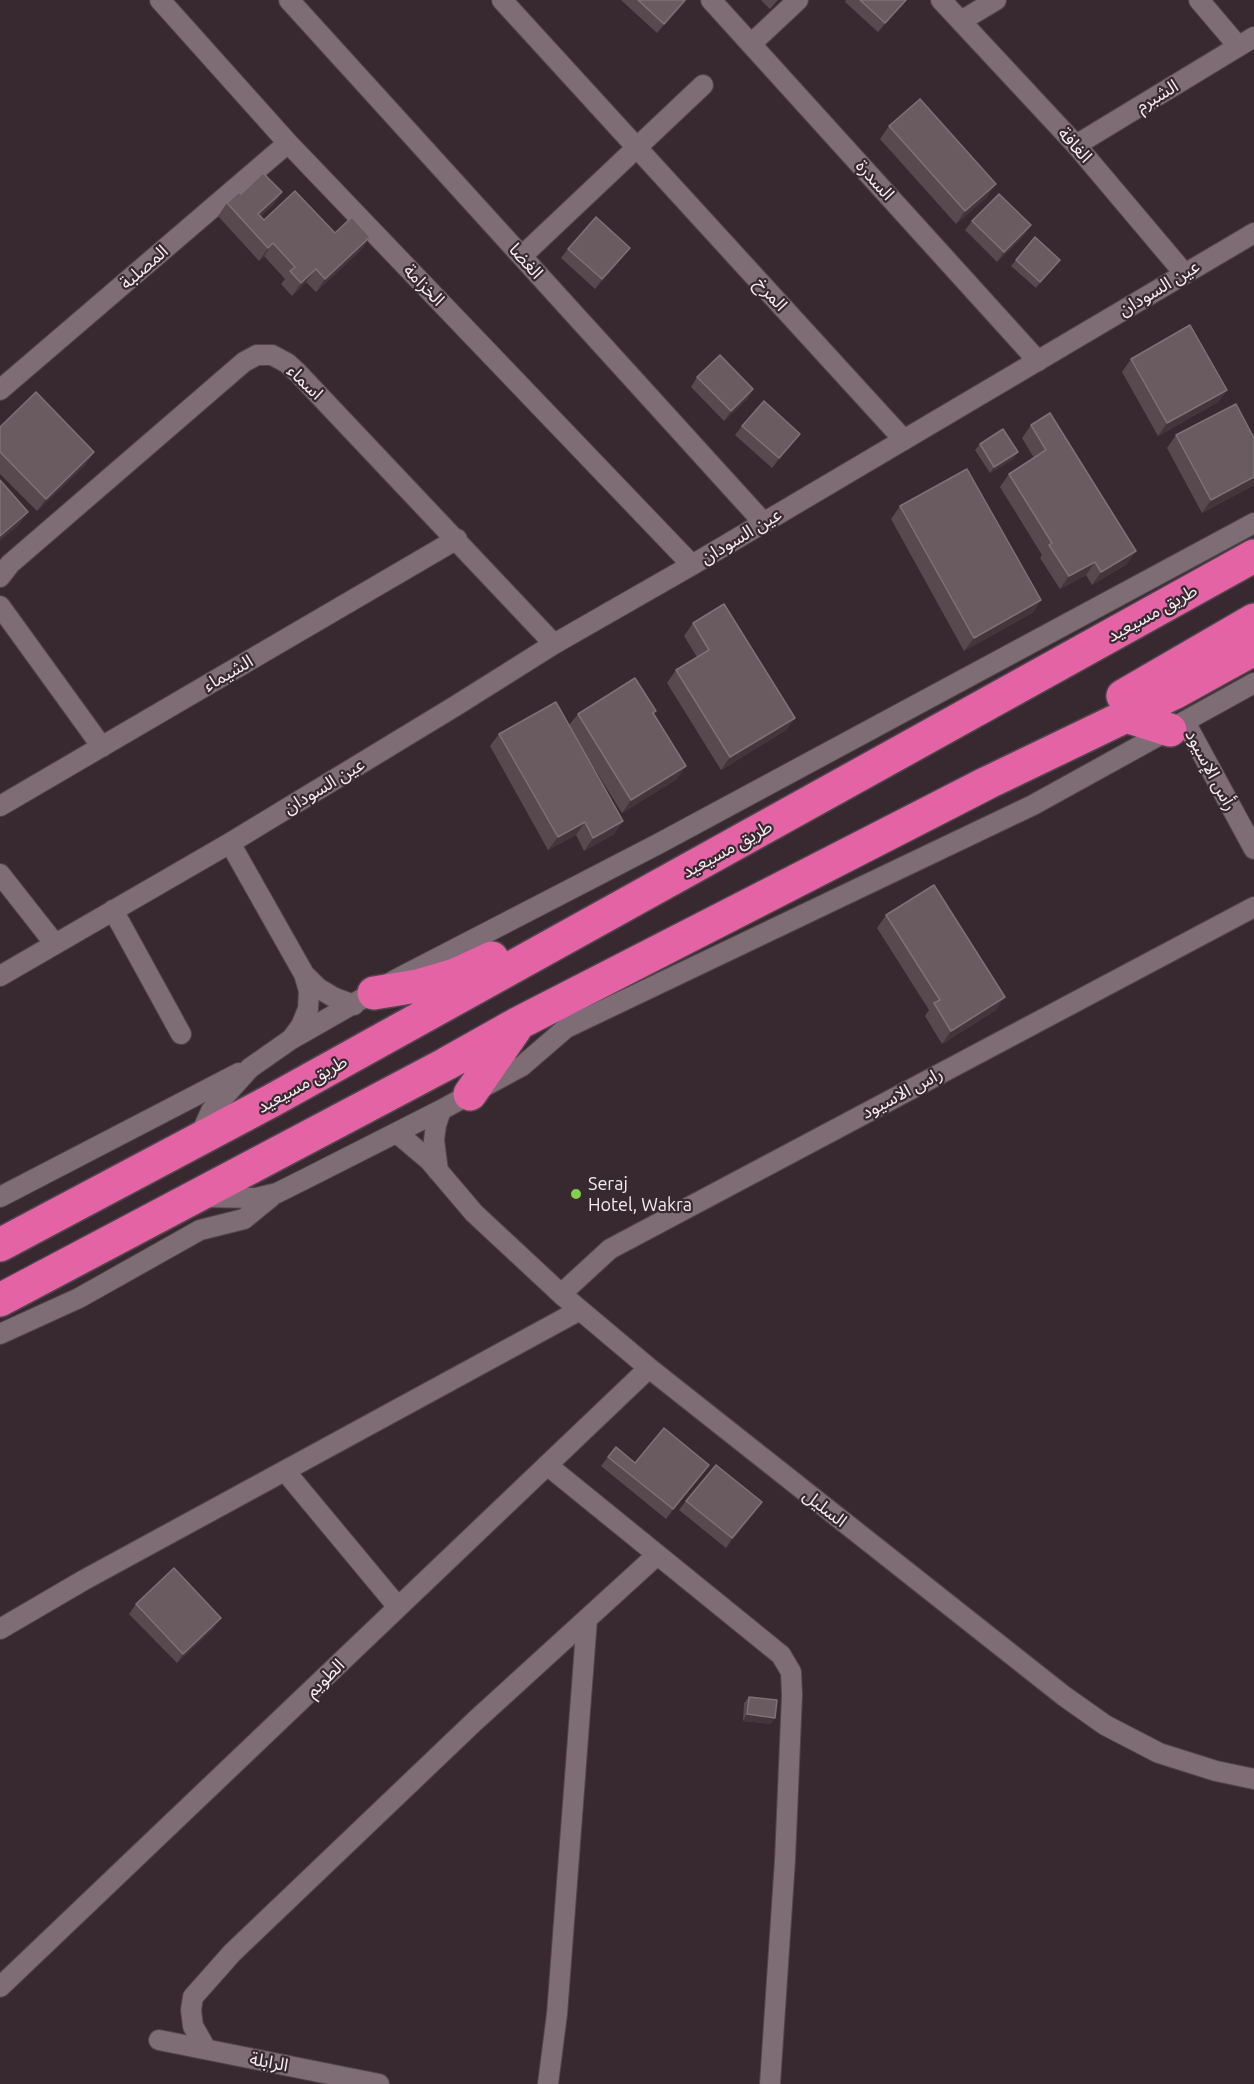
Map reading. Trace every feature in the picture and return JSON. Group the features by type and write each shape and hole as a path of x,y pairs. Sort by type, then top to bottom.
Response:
{"highway":[{"name":"طريق مسيعيد","path":"0,1245 652,891 1254,556"},
{"path":"987,783 1132,691 1254,620"},
{"path":"0,1300 519,1023 987,783 1174,693 1254,649"},
{"path":"1126,716 1178,726"},
{"path":"364,999 455,975 652,891"},
{"path":"470,1094 519,1023"}],"street":[{"name":"الخزامة","path":"160,0 288,143 692,565"},
{"name":"الغضا","path":"289,0 763,522"},
{"name":"المرخ","path":"502,0 904,440"},
{"name":"السدرة","path":"711,0 1038,361"},
{"path":"751,44 798,0"},
{"name":"الغافة","path":"941,0 1076,145 1184,273"},
{"path":"961,21 996,0"},
{"name":"الشبرم","path":"1076,145 1246,42 1199,0"},
{"path":"522,256 703,85"},
{"name":"المصلبة","path":"0,390 288,143"},
{"name":"عين السودان","path":"0,976 230,843 554,644 1254,233"},
{"name":"اسماء","path":"0,577 10,564 244,362 257,355 272,356 286,363 456,538 554,644"},
{"name":"طريق مسيعيد","path":"0,1197 250,1068 290,1040 395,980 658,844 1254,523"},
{"name":"الشيماء","path":"0,806 456,538"},
{"path":"0,606 102,747"},
{"path":"196,1196 248,1199 277,1192 397,1133 522,1066 566,1028 1033,805 1254,683"},
{"name":"رأس الإسيود","path":"1178,726 1254,849"},
{"path":"230,843 304,974 309,991 308,1009 301,1026 290,1040"},
{"path":"0,874 55,944"},
{"name":"راس الاسيود","path":"561,1294 610,1249 1254,907"},
{"path":"113,910 181,1034"},
{"path":"304,974 318,988 335,998 364,999"},
{"name":"طريق مسيعيد","path":"199,1139 211,1111 250,1068"},
{"path":"438,1171 434,1140 441,1110"},
{"name":"السليل","path":"397,1133 419,1150 474,1213 561,1294 649,1368 1064,1696 1105,1725 1159,1753 1216,1772 1254,1779"},
{"path":"0,1334 79,1298 200,1230 244,1219 277,1192"},
{"path":"0,1629 84,1580 580,1310"},
{"name":"الطويم","path":"0,1987 649,1368"},
{"path":"547,1465 781,1655 791,1672 785,1848 770,2084"},
{"path":"285,1471 398,1607"},
{"path":"206,2049 193,2026 191,2010 193,1996 232,1953 475,1721 657,1555"},
{"path":"548,2084 557,2014 587,1619"},
{"name":"الرابلة","path":"159,2040 379,2084"}],"building":[{"path":"638,0 685,0 664,24"},
{"path":"860,0 906,0 885,23"},
{"path":"920,99 996,184 965,211 889,126"},
{"path":"263,173 282,192 258,214 264,220 295,191 335,233 352,217 370,237 325,279 316,269 301,283 290,271 295,267 273,243 268,248 227,203 239,192 241,194"},
{"path":"999,194 1031,225 1004,252 972,221"},
{"path":"596,217 630,248 602,279 568,249"},
{"path":"1035,237 1060,260 1040,282 1016,260"},
{"path":"1190,325 1227,390 1167,423 1131,359"},
{"path":"720,355 753,389 731,411 697,377"},
{"path":"36,392 94,452 46,499 0,452 0,427"},
{"path":"764,401 800,434 779,458 742,426"},
{"path":"1236,404 1254,438 1254,477 1211,500 1176,435"},
{"path":"1050,413 1136,551 1101,572 1095,562 1069,576 1049,545 1052,543 1009,474 1046,450 1031,425"},
{"path":"1003,429 1018,452 994,467 980,444"},
{"path":"967,469 1041,600 974,638 900,506"},
{"path":"0,480 28,512 0,536"},
{"path":"724,604 795,718 730,757 676,670 709,650 693,623"},
{"path":"635,678 656,711 653,713 686,766 631,800 578,714"},
{"path":"556,702 623,821 593,838 585,822 558,837 499,734"},
{"path":"934,885 1005,997 951,1031 934,1003 940,1000 886,915"},
{"path":"664,1428 709,1465 673,1509 608,1457 616,1447 635,1463"},
{"path":"716,1465 762,1502 732,1538 686,1501"},
{"path":"174,1568 221,1618 183,1654 136,1604"},
{"path":"749,1697 777,1700 775,1718 747,1714"}],"place":[{"name":"Seraj Hotel, Wakra","path":"576,1194"}]}
